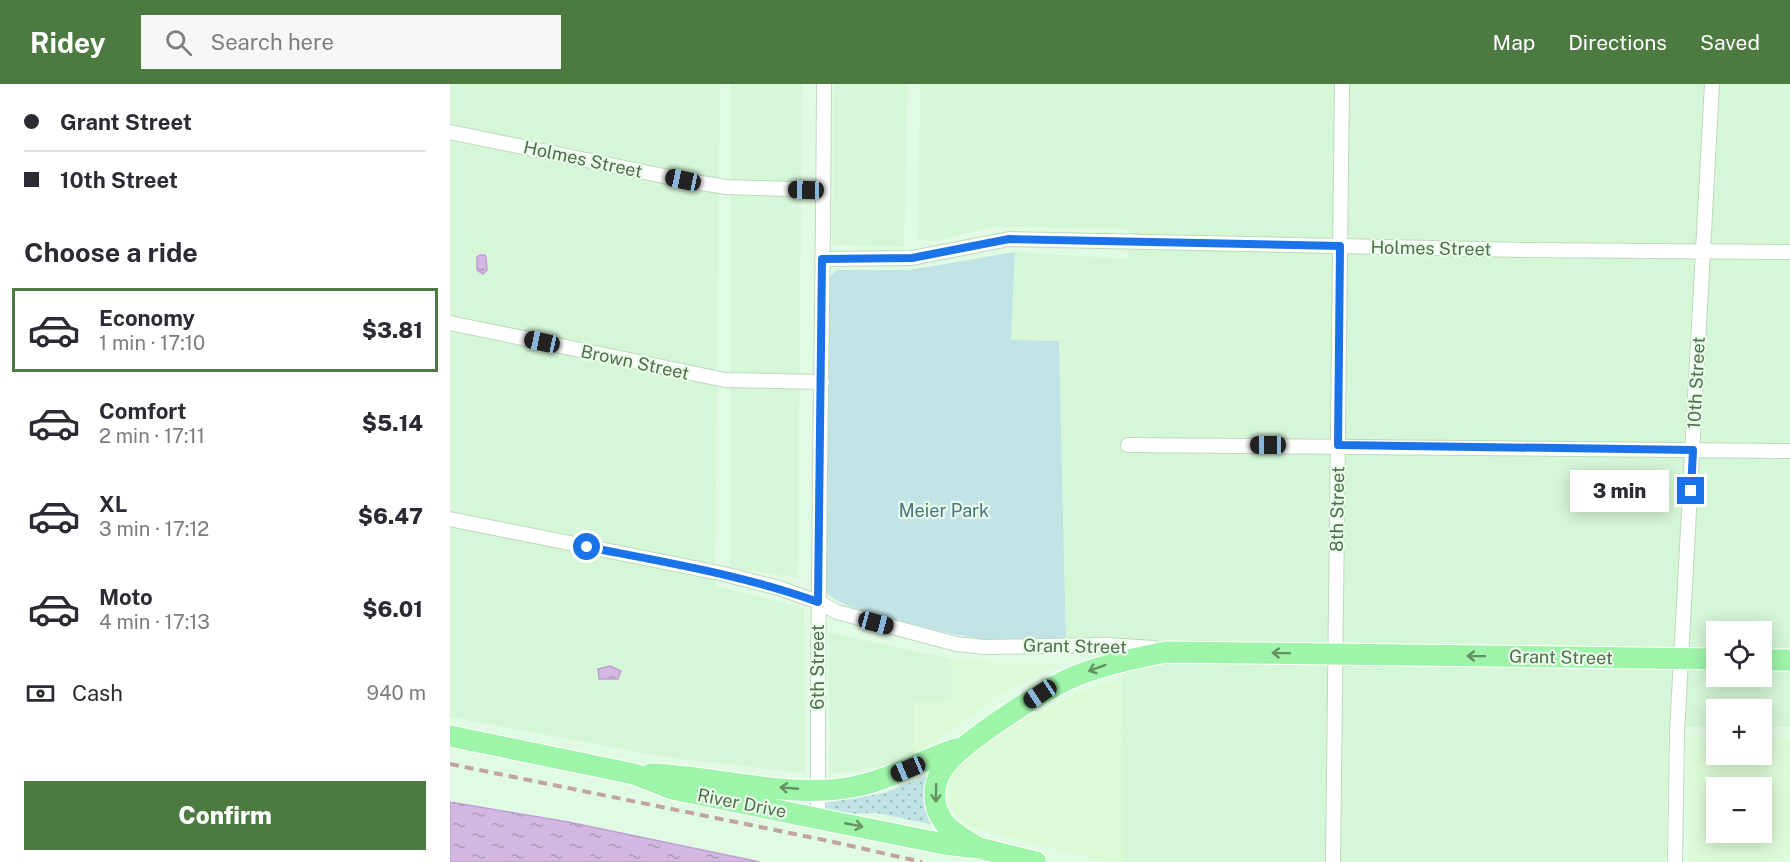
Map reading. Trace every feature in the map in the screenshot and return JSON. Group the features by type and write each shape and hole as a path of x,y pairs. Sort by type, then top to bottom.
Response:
{"main road":[{"path":"979,848 953,832 939,813 935,798 935,786 944,766 966,746 1040,694 1075,676 1117,661 1166,652 1216,652"},
{"name":"Grant Street","path":"1216,652 1706,659"},
{"path":"1772,660 1790,660"},
{"name":"River Drive","path":"450,736 634,774 672,789 979,848 1036,862"},
{"path":"634,774 678,775 792,789 852,787 893,776 944,752 966,746"}],"street":[{"name":"6th Street","path":"818,818 824,84"},
{"name":"8th Street","path":"1333,862 1342,84"},
{"name":"10th Street","path":"1675,862 1677,733 1712,84"},
{"name":"Holmes Street","path":"450,132 726,187 823,190"},
{"name":"Holmes Street","path":"822,259 912,258 1009,239 1790,252"},
{"name":"Brown Street","path":"450,323 725,380 822,382"},
{"path":"1128,445 1338,445 1790,451"},
{"name":"Grant Street","path":"450,519 724,574 779,588 818,602 837,612 956,644 986,647 1107,645 1216,652"}],"shaded area":[{"path":"450,84 720,84 715,586 804,608 805,773 671,758 450,717"},
{"path":"730,84 802,84 798,578 730,567"},
{"path":"834,84 908,84 904,247 832,245"},
{"path":"920,84 1790,84 1790,727 1772,727 1772,699 1706,699 1706,727 1668,727 1666,862 1123,862 1122,637 1066,643 1059,341 1011,340 1015,252 1127,259 1129,229 992,227 935,241 918,240"},
{"path":"828,632 951,659 951,701 914,756 879,767 830,774"},
{"path":"951,659 998,663 1059,664 998,696 914,756 914,702 951,701"},
{"path":"1122,677 1123,862 1104,862 962,825 950,806 948,787 950,769 1017,723 1081,691"},
{"path":"1686,737 1706,737 1706,765 1772,765 1772,738 1790,738 1790,856 1770,862 1688,862"}],"green space":[{"name":"Meier Park","path":"1015,252 1011,340 1059,341 1066,643 1006,642 940,631 857,609 826,592 829,277 837,270 910,270"},
{"path":"931,774 935,825 877,813 834,814 824,809 824,803 884,793"}],"water":[{"path":"480,255 486,257 487,270 483,274 477,270 477,257"},
{"path":"610,666 621,671 618,679 599,679 598,669"},
{"path":"450,802 568,822 760,862 450,862"}],"railway":[{"path":"450,764 922,862"}],"route":[{"path":"587,547 724,574 779,588 818,602 822,259 912,258 1009,239 1340,246 1338,445 1693,450 1691,491"}]}
